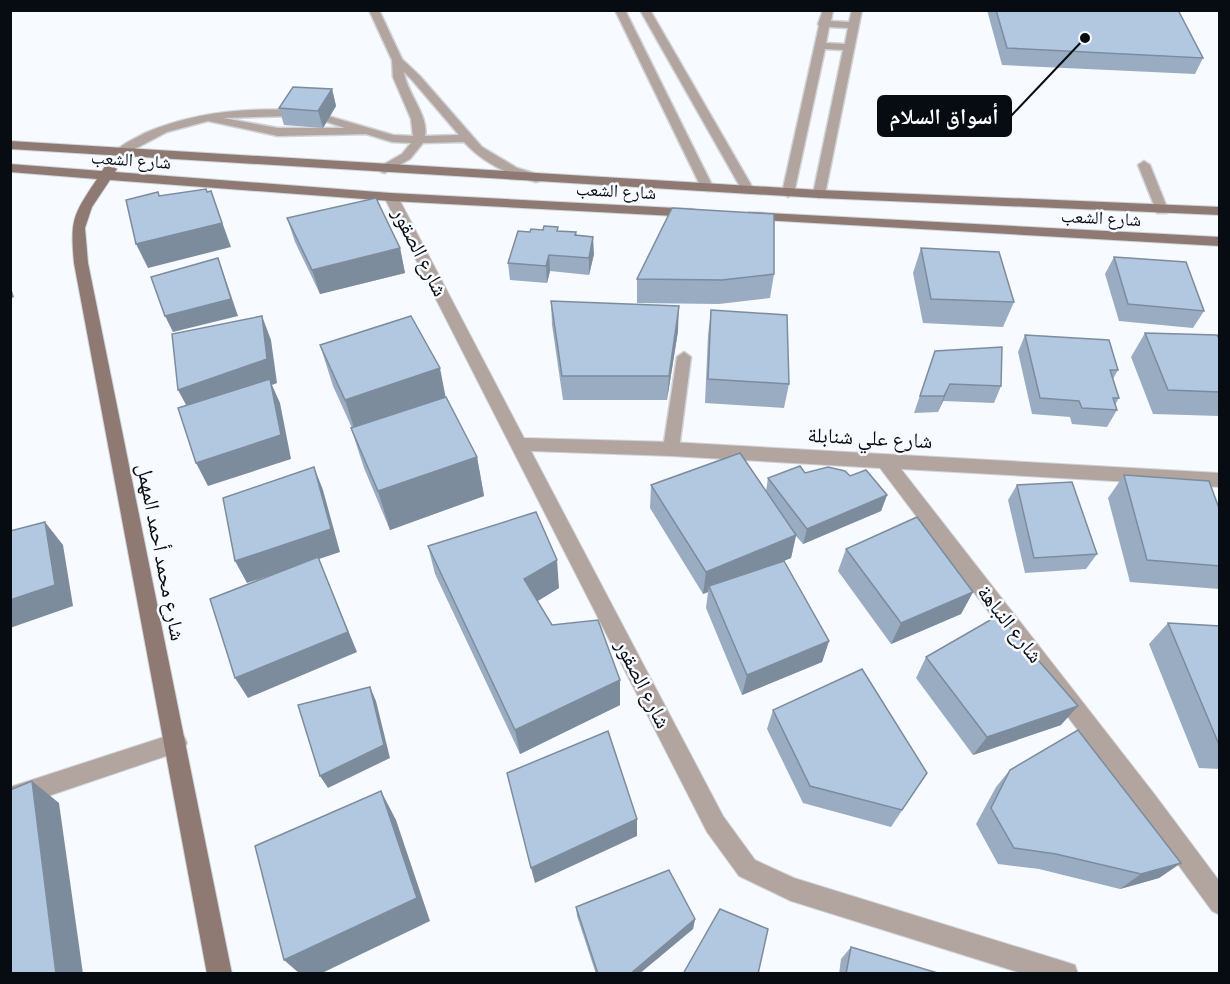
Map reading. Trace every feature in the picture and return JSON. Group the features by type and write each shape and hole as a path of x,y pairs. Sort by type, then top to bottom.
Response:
{"street":[{"name":"شارع الشعب","path":"10,145 123,150 386,169 819,194 1220,211"},
{"name":"شارع محمد أحمد المهمل","path":"123,150 84,207 78,228 81,263 220,974"},
{"name":"شارع الشعب","path":"10,168 391,197 712,214"},
{"name":"شارع الصقور","path":"391,197 715,824 747,868 791,889 1066,974"},
{"name":"شارع الشعب","path":"736,216 1220,242"},
{"name":"شارع علي شنابلة","path":"519,444 671,449 1220,480"},
{"name":"شارع النباهة","path":"885,461 1147,803 1220,903"},
{"path":"10,798 176,743"}],"lane":[{"path":"374,10 397,60 401,85 420,127 418,140 408,156 386,169"},
{"path":"620,10 707,187"},
{"path":"645,10 748,190"},
{"path":"788,192 828,10"},
{"path":"819,194 857,10"},
{"path":"824,24 854,25"},
{"path":"819,46 850,47"},
{"path":"397,60 416,78 478,150 494,161 536,178"},
{"path":"123,150 159,131 203,117 248,112 291,113"},
{"path":"203,117 278,132 364,131"},
{"path":"328,119 392,138 418,140 466,138"},
{"path":"1144,165 1162,210"},
{"path":"671,449 684,357"}],"building":[{"path":"996,10 1178,10 1203,58 1007,48"},
{"path":"293,87 332,89 318,111 279,108"},
{"path":"206,189 207,192 211,191 222,223 136,244 126,200 158,192 159,196"},
{"path":"376,198 400,248 312,270 287,218"},
{"path":"672,208 774,214 774,274 722,280 637,279"},
{"path":"544,226 558,227 557,231 576,232 575,235 593,237 589,258 549,255 546,266 508,263 518,231 543,230"},
{"path":"921,248 999,252 1014,302 931,299"},
{"path":"1114,257 1186,262 1204,311 1128,304"},
{"path":"218,258 231,299 165,316 151,277"},
{"path":"551,301 679,306 669,376 562,376"},
{"path":"711,310 787,315 789,384 708,379"},
{"path":"262,316 267,359 178,390 172,334"},
{"path":"411,316 440,368 345,400 320,345"},
{"path":"1145,333 1217,335 1220,340 1220,392 1168,390"},
{"path":"1025,335 1109,340 1118,370 1110,370 1119,398 1113,398 1117,410 1082,408 1079,401 1040,398"},
{"path":"1002,347 1001,386 950,384 944,396 920,396 935,351"},
{"path":"270,379 281,435 196,463 178,408"},
{"path":"446,397 477,457 378,491 351,428"},
{"path":"740,453 796,535 706,572 651,485"},
{"path":"800,466 805,473 828,467 845,471 850,476 866,470 887,495 807,529 768,478"},
{"path":"314,467 331,529 235,561 223,498"},
{"path":"1124,475 1209,481 1220,511 1220,566 1147,560"},
{"path":"1072,482 1097,554 1034,558 1017,485"},
{"path":"536,512 557,560 524,579 552,625 598,620 620,680 515,730 428,546"},
{"path":"917,517 973,592 901,623 846,549"},
{"path":"45,522 55,585 10,600 10,531"},
{"path":"318,557 348,632 235,678 210,599"},
{"path":"784,561 829,641 747,675 709,586"},
{"path":"999,615 1078,706 987,737 926,657"},
{"path":"1168,623 1220,626 1220,747"},
{"path":"862,669 927,773 902,810 810,786 773,710"},
{"path":"370,687 384,745 320,776 298,705"},
{"path":"1078,730 1181,863 1141,874 1056,854 1014,848 991,808 1010,770"},
{"path":"608,731 637,819 531,868 507,773"},
{"path":"32,781 56,974 10,974 10,790"},
{"path":"381,791 417,898 284,960 255,846"},
{"path":"669,870 695,919 630,974 598,974 576,907"},
{"path":"720,909 768,929 758,974 683,974"},
{"path":"851,947 941,974 846,974"}],"place":[{"name":"أسواق السلام","path":"1085,38"}]}
